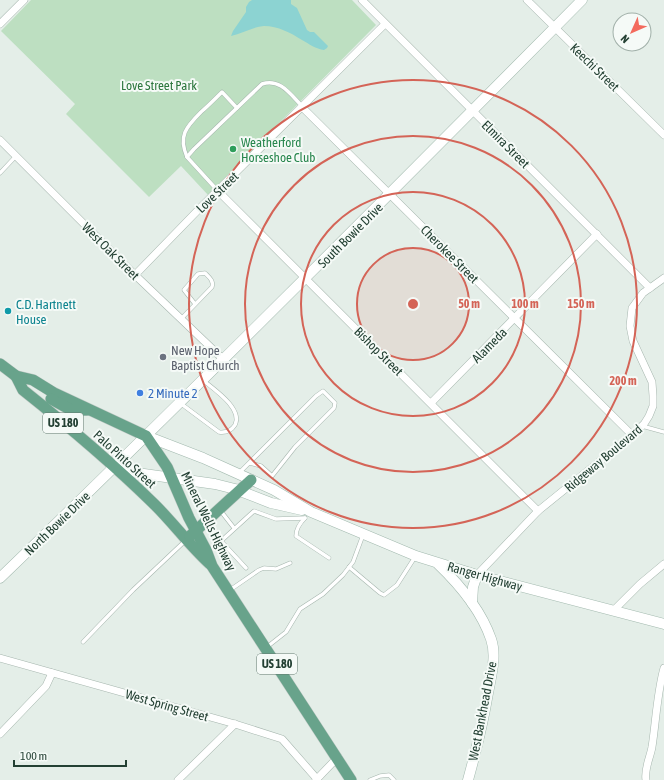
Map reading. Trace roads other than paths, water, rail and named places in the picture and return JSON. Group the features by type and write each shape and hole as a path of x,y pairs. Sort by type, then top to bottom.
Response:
{"main road":[{"name":"Palo Pinto Street","path":"0,364 16,376 33,380 48,399 115,467 153,502 171,513 191,535"},
{"name":"Palo Pinto Street","path":"16,376 23,390 48,399 91,410 146,436"},
{"name":"Mineral Wells Highway","path":"146,436 167,467 191,535 206,550 212,566 352,780"},
{"path":"191,535 252,480"}],"street":[{"name":"Elmira Street","path":"362,0 650,288"},
{"name":"Keechi Street","path":"527,0 664,134"},
{"name":"South Bowie Drive","path":"115,467 390,194 582,0"},
{"path":"2,22 20,1"},
{"name":"Love Street","path":"135,275 201,207 218,192 385,24"},
{"name":"Cherokee Street","path":"302,107 632,435"},
{"name":"West Oak Street","path":"0,140 135,275 224,360"},
{"name":"Bishop Street","path":"218,192 306,278 538,511"},
{"name":"Alameda","path":"431,403 597,234"},
{"name":"Ridgeway Boulevard","path":"477,575 538,511 632,435 642,426 649,416 653,406 652,382 633,341 630,326 632,308 643,293 664,278"},
{"name":"Ranger Highway","path":"146,436 203,458 274,490 308,515"},
{"name":"Ranger Highway","path":"115,467 144,474 215,484 240,491 363,534 416,556 477,575 664,624"},
{"name":"North Bowie Drive","path":"0,578 115,467"},
{"name":"West Bankhead Drive","path":"436,562 459,586 472,603 483,621 491,640 493,657 492,673 482,729 468,780"},
{"path":"613,611 640,584 664,564"},
{"path":"472,603 473,587 477,575"},
{"name":"West Spring Street","path":"0,658 235,724 282,739 317,779"},
{"path":"646,780 646,770 652,748 654,724 664,668"},
{"path":"0,734 46,686 52,673"},
{"path":"178,780 235,724"},
{"path":"317,779 338,757"}],"lane":[{"path":"187,157 262,84 274,82 284,88 302,107"},
{"path":"218,192 187,157 182,141 187,126 222,92 237,108"},
{"path":"0,173 16,156"},
{"path":"181,319 212,287 213,284 205,273 198,274 184,290 195,304"},
{"path":"180,403 219,432 225,433 232,429 236,420 236,411 204,380"},
{"path":"238,474 316,396 322,392 336,403 334,408 296,447 272,476 261,466 250,463"},
{"path":"642,426 664,432"},
{"path":"220,510 234,528"},
{"path":"246,568 221,541 234,528 254,512 276,519 308,515"},
{"path":"308,515 300,523 296,536 329,558"},
{"path":"266,648 286,632 300,609 323,594 343,575 353,562 363,534"},
{"path":"83,642 133,590 191,535"},
{"path":"349,567 384,595 396,585 416,556"},
{"path":"229,591 259,570 264,568 276,569 290,563"},
{"path":"370,780 380,776 389,775 394,780"}],"water":[{"path":"252,0 291,0 291,4 297,8 307,30 314,32 328,46 327,48 324,50 318,49 289,32 269,26 255,28 231,36 246,12 246,7"}],"place":[{"name":"Weatherford Horseshoe Club","path":"233,149"},
{"name":"C.D. Hartnett House","path":"8,311"},
{"name":"New Hope Baptist Church","path":"163,357"},
{"name":"2 Minute 2","path":"140,393"}],"park label":[{"name":"Love Street Park","path":"159,85"}]}
